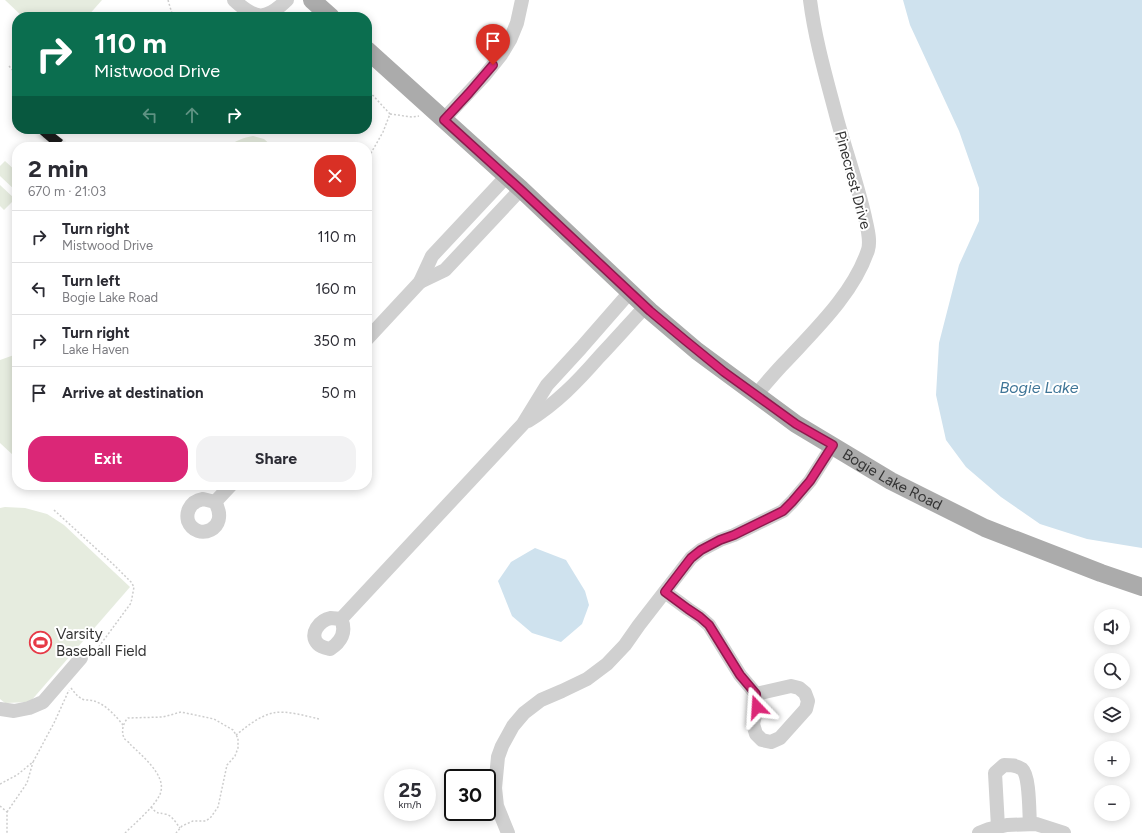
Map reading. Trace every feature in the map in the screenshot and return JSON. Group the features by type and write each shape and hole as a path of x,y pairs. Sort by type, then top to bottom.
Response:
{"main road":[{"path":"312,0 325,12"},
{"name":"Bogie Lake Road","path":"372,55 506,176 645,306 698,351 796,424 890,480 986,528 1101,574 1142,587"}],"street":[{"path":"234,0 249,12"},
{"path":"271,12 287,0"},
{"path":"439,116 480,80 500,55 510,40 517,23 522,0"},
{"name":"Pinecrest Drive","path":"756,395 842,298 854,280 868,248 868,232 861,199 836,116 813,22 810,0"},
{"path":"372,334 420,282 432,256 506,176"},
{"path":"420,282 445,270 520,189"},
{"path":"341,619 523,424 547,385 630,292"},
{"path":"523,424 540,414 576,383 645,306"},
{"path":"581,348 596,361"},
{"path":"508,833 497,806 495,781 498,757 513,726 524,713 541,700 587,679 607,664 625,645 691,558 701,550 783,511 810,481 833,445"},
{"path":"215,502 226,490"},
{"path":"665,592 709,625 740,675 756,694 757,707 753,724 756,734 762,740 771,742 780,738 806,709 808,701 805,693 799,688 791,686 756,694"},
{"path":"0,709 14,710 29,708 43,702 82,658"},
{"path":"998,827 995,773 1004,765 1015,765 1023,770 1027,778 1030,824"},
{"path":"979,833 989,828 1007,825 1036,824 1064,833"}],"path":[{"path":"168,0 172,12"},
{"path":"372,94 390,114 412,118 439,116"},
{"path":"372,151 383,132 390,114"},
{"path":"70,688 79,698 94,701 105,706 123,725"},
{"path":"125,833 158,800 162,790 155,769 124,738 124,722 128,718 163,717 181,712 214,719 232,730 238,738 238,748 236,756 226,765 218,807 211,817 206,821 193,821 182,826 176,833"},
{"path":"236,735 250,723 272,713 283,712 319,719"},
{"path":"7,833 7,812 27,783 33,762"},
{"path":"0,806 7,812"},
{"path":"150,807 155,812 166,814 174,820 180,828"}],"shaded area":[{"path":"5,0 102,0 91,12 18,12"},
{"path":"253,136 264,139 267,142 236,142"},
{"path":"5,161 12,167 12,187 0,176 0,166"},
{"path":"0,185 12,196 12,202 4,210 0,206"},
{"path":"12,356 12,454 0,443 0,360"},
{"name":"Varsity Baseball Field","path":"0,508 25,508 47,514 64,525 130,587 30,702 5,703 0,699"}],"water":[{"name":"Bogie Lake","path":"903,0 1142,0 1142,548 1087,539 1040,524 1001,497 966,467 946,440 936,395 939,343 959,265 979,221 979,188 959,131 910,25"},
{"path":"535,548 566,560 585,591 589,605 582,624 561,642 532,633 512,616 498,581 511,562"}],"building":[{"path":"40,134 55,134 63,140 61,142 49,142"}],"place":[{"name":"Varsity Baseball Field","path":"41,643"}],"route":[{"path":"493,65 444,120 650,311 724,372 796,424 833,445 810,481 783,511 701,550 691,558 665,592 709,625 740,675 756,694 757,707"}]}
